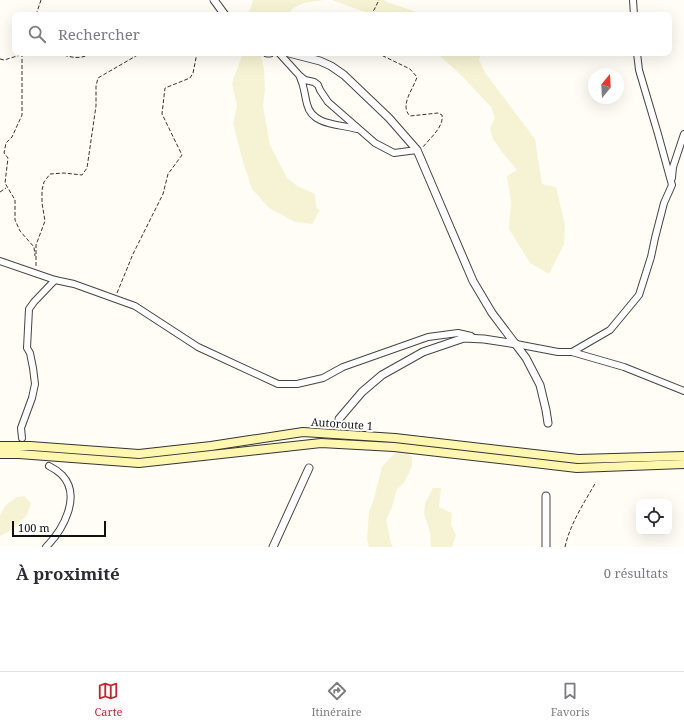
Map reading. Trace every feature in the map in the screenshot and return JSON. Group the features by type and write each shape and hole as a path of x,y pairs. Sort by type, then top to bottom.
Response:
{"main road":[{"name":"Autoroute 1","path":"0,446 30,446 139,454 211,446 303,432 395,438 578,459 684,456"},
{"name":"Autoroute 1","path":"0,454 20,454 139,463 321,443 394,447 577,468 684,464"}],"street":[{"path":"214,0 223,12"},
{"path":"633,0 634,12"},
{"path":"282,56 305,80 314,82 318,85 328,102 376,143 394,153 417,150"},
{"path":"301,56 320,61 340,72 373,102 417,150 474,281 492,313 526,358 540,385 548,423"},
{"path":"637,56 639,70 672,185"},
{"path":"299,75 304,86 307,106 315,117 322,122 360,130"},
{"path":"572,352 610,330 640,295 664,203 672,185 673,167 684,134"},
{"path":"0,261 55,280 74,284 135,306 198,347 278,384 297,384 323,378 343,367 428,337 458,333 558,352 572,352 624,367 684,391"},
{"path":"22,438 21,428 32,398 35,384 30,354 27,348 29,309 55,280"},
{"path":"339,419 362,392 382,375 403,362 423,352 464,338 484,339"},
{"path":"46,547 52,541 63,522 70,507 71,496 70,490 62,475 49,466"},
{"path":"273,547 309,468"},
{"path":"546,496 546,547"}],"path":[{"path":"37,12 40,0"},
{"path":"372,12 379,0"},
{"path":"0,59 4,60 16,56"},
{"path":"22,56 22,115 12,137 6,143 4,153 8,158 8,169 5,177 5,183 15,200 15,220 20,231 34,247 36,258"},
{"path":"68,56 84,58 88,56"},
{"path":"35,273 36,245 45,221 42,197 44,182 50,174 64,173 82,175 87,168 96,106 96,86 98,78 135,56"},
{"path":"115,299 133,254 163,194 168,174 182,155 162,114 165,88 190,78 193,73 196,56"},
{"path":"383,56 410,69 417,77 415,84 408,95 406,106 408,114 410,116 438,113 442,115 443,119 441,125 422,148 417,150"},
{"path":"0,192 7,187"},
{"path":"564,547 567,536 578,513 596,482"}],"shaded area":[{"path":"253,0 324,0 304,3 293,8 290,12 249,12"},
{"path":"332,0 384,0 416,12 365,12"},
{"path":"242,56 261,56 264,69 265,89 263,106 270,145 287,178 297,186 315,194 316,207 320,210 312,224 295,222 269,208 252,189 233,123 237,106 232,83"},
{"path":"440,56 480,56 479,60 486,74 535,139 542,184 556,187 565,225 564,244 549,274 530,263 509,229 511,202 507,176 517,170 493,139 490,128 495,118 491,107 463,77"},
{"path":"404,451 412,457 412,466 404,483 397,489 392,507 386,520 393,547 369,547 367,539 369,512 382,467 395,453"},
{"path":"433,488 441,488 439,507 452,513 451,524 456,535 452,547 431,547 430,532 424,513 425,503"},
{"path":"24,496 31,503 27,515 12,530 0,536 0,516 5,506 17,497"}]}
